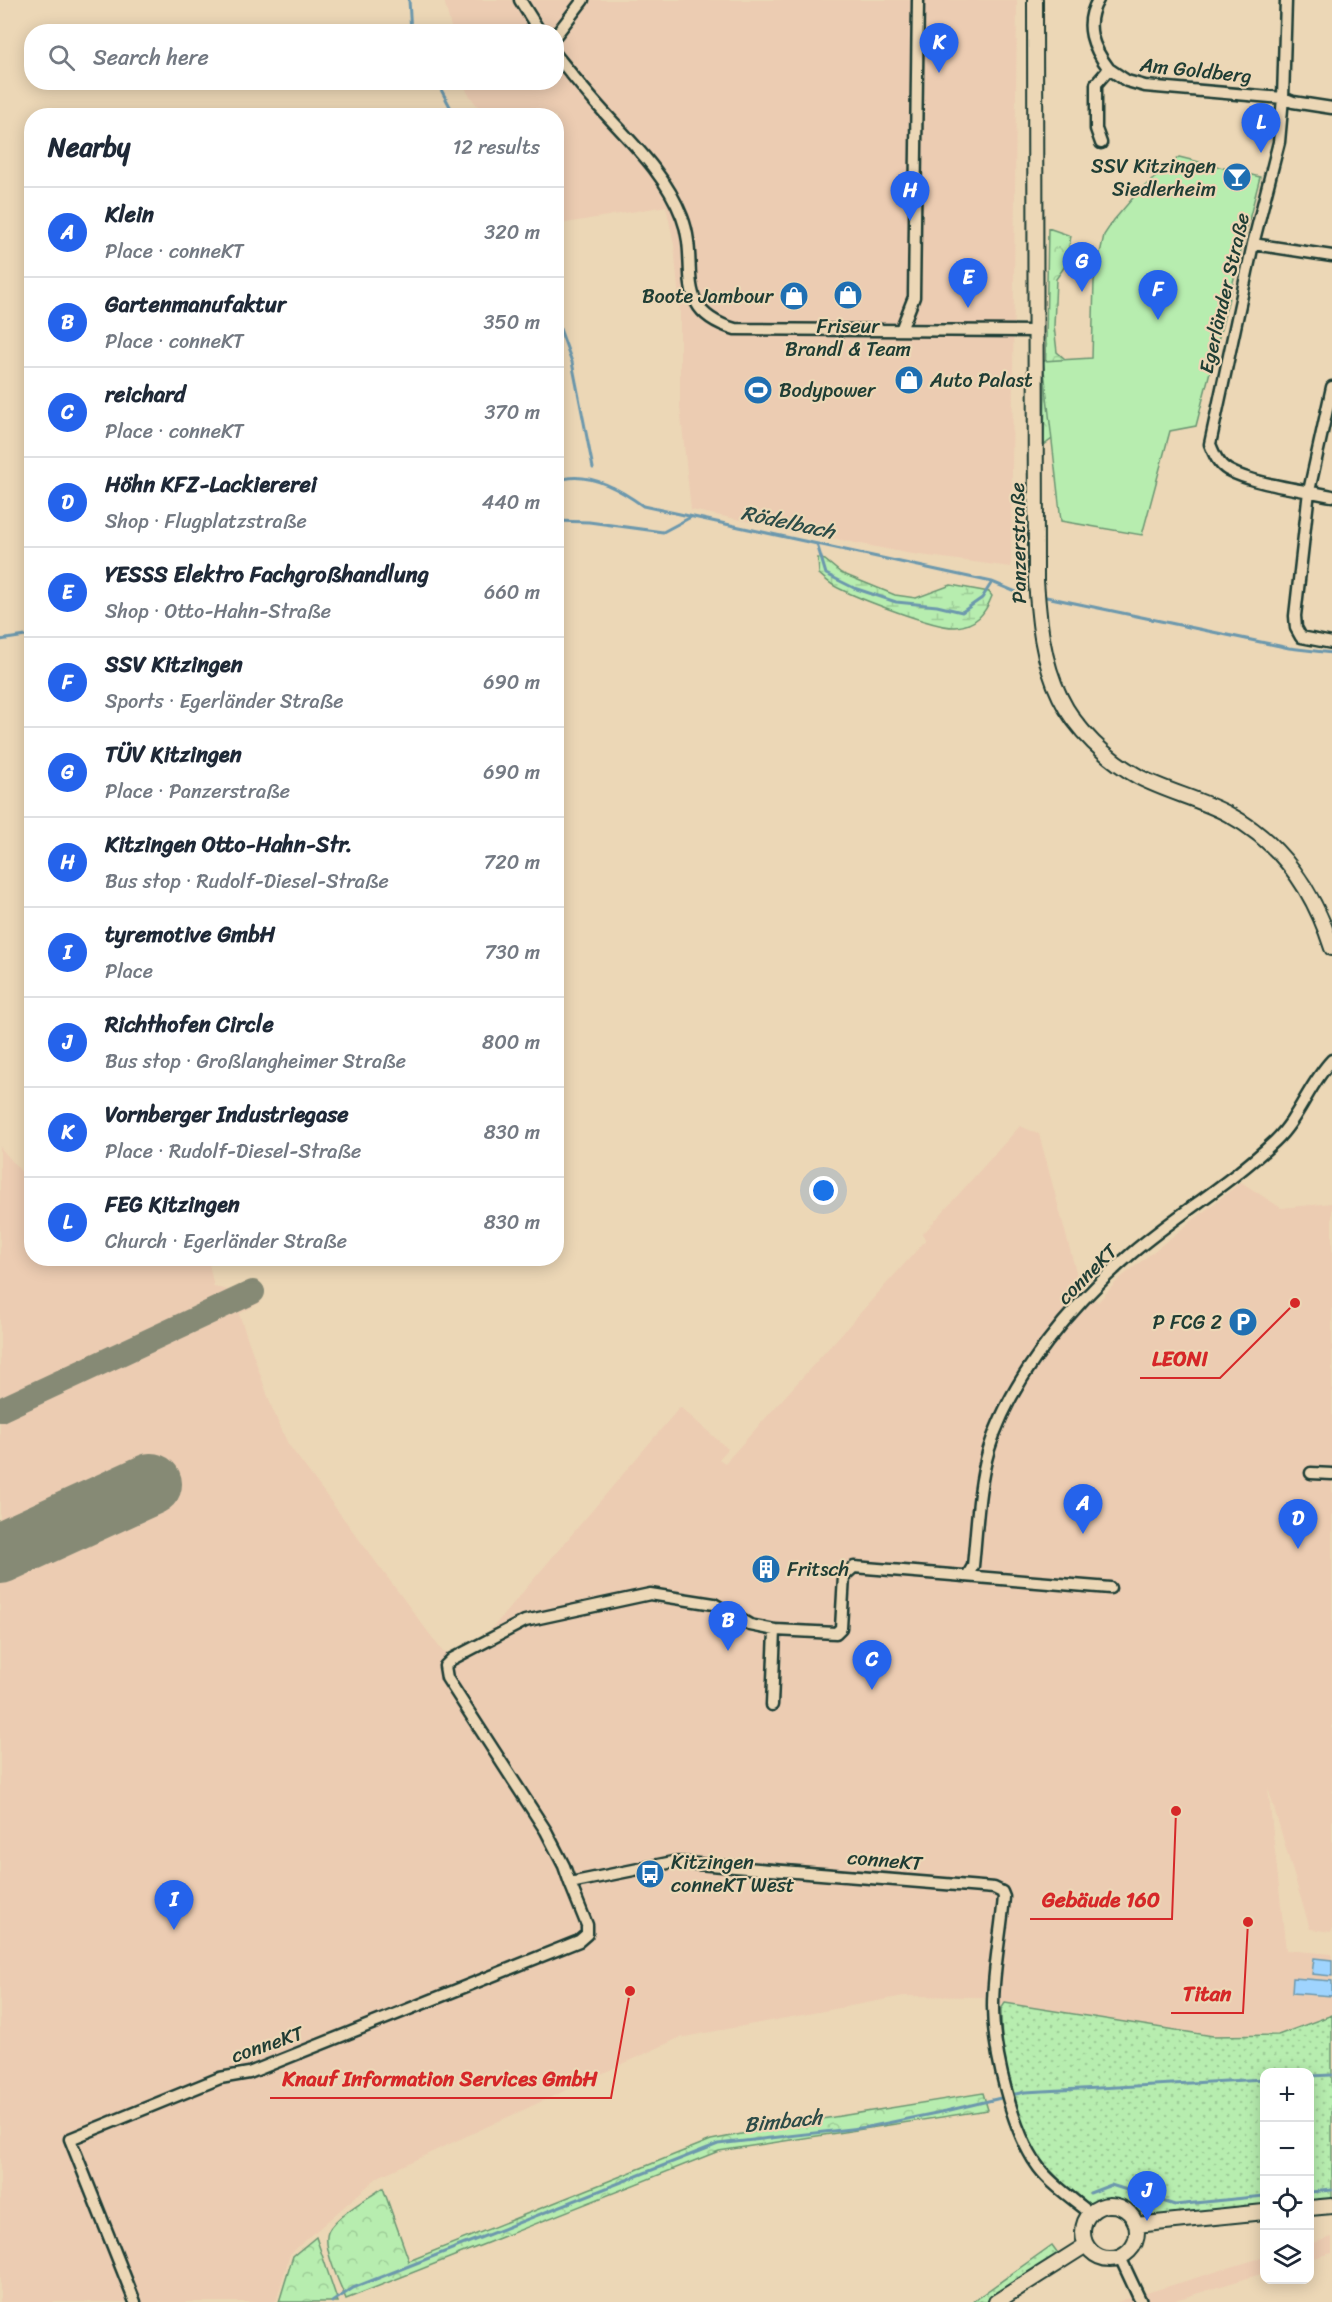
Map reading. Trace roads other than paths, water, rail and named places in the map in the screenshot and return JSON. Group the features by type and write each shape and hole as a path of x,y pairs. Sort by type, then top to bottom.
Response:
{"main road":[{"name":"Panzerstraße","path":"1035,0 1036,581 1041,639 1046,660 1060,697 1084,732 1121,765 1140,777 1230,815 1275,848 1312,897 1324,922 1332,948"},
{"path":"1112,2204 1128,2211 1136,2225 1136,2241 1127,2253 1120,2257 1097,2256 1086,2245 1083,2229 1090,2213 1096,2208 1112,2204"},
{"path":"1314,2208 1332,2206"},
{"path":"1136,2225 1260,2212"},
{"path":"996,2302 1086,2245"}],"street":[{"path":"520,0 535,24"},
{"path":"564,25 583,0"},
{"path":"901,330 914,297 918,0"},
{"name":"Am Goldberg","path":"1098,0 1092,17 1091,34 1095,50 1109,69 1127,81 1144,86 1283,98 1293,102 1332,108"},
{"name":"Egerländer Straße","path":"1286,0 1283,98 1279,142 1253,244 1210,444 1215,456 1227,469 1250,478 1332,496"},
{"path":"564,65 653,165 666,183 683,219 689,248 692,296 704,314 717,324 735,330 1035,331"},
{"path":"1101,143 1096,129 1096,84 1109,69"},
{"path":"1253,244 1332,256"},
{"path":"1332,387 1309,492 1295,616 1296,628 1301,637 1310,641 1332,643"},
{"name":"conneKT","path":"967,1576 973,1566 981,1482 990,1448 1014,1394 1032,1364 1091,1292 1132,1253 1233,1177 1276,1140 1303,1105 1314,1083 1332,1060"},
{"path":"1311,1473 1332,1474"},
{"name":"conneKT","path":"135,2302 70,2139 220,2078 249,2073 579,1941 587,1934 587,1925 564,1866 546,1831 447,1678 445,1666 452,1659 525,1621 650,1594 714,1604 750,1624 775,1630 836,1632 841,1628 844,1576 854,1567 1110,1588"},
{"path":"772,1705 775,1630"},
{"name":"conneKT","path":"570,1883 673,1862 999,1889 1004,1897 993,2006 996,2046 1005,2085 1020,2134 1038,2167 1090,2213"},
{"path":"1120,2257 1141,2302"}],"water":[{"path":"1314,1958 1332,1960 1332,1976 1312,1974"},
{"path":"1293,1978 1332,1981 1332,1996 1292,1993"}],"waterway":[{"path":"409,0 410,24"},
{"path":"441,90 451,108"},
{"path":"564,340 572,362 593,468"},
{"name":"Rödelbach","path":"564,479 579,477 591,479 613,487 643,506 992,582 1016,592"},
{"path":"564,521 589,522 663,532 691,517"},
{"path":"817,544 826,574 854,588 896,602 937,606 962,612 982,598 992,582"},
{"name":"Rödelbach","path":"1046,597 1289,648 1332,653"},
{"name":"Rödelbach","path":"0,640 24,636"},
{"name":"Bimbach","path":"1314,2076 1332,2075"},
{"name":"Bimbach","path":"1011,2095 1025,2092 1260,2079"},
{"name":"Bimbach","path":"332,2302 353,2288 718,2144 868,2127 1005,2097"},
{"path":"1090,2193 1111,2185 1175,2205 1260,2196"},
{"path":"1314,2192 1332,2190"}],"place":[{"name":"Vornberger Industriegase","path":"939,73"},
{"name":"FEG Kitzingen","path":"1261,153"},
{"name":"SSV Kitzingen Siedlerheim","path":"1237,177"},
{"name":"Kitzingen Otto-Hahn-Str.","path":"910,221"},
{"name":"TÜV Kitzingen","path":"1082,292"},
{"name":"Friseur Brandl & Team","path":"848,295"},
{"name":"Boote Jambour","path":"794,296"},
{"name":"YESSS Elektro Fachgroßhandlung","path":"968,308"},
{"name":"SSV Kitzingen","path":"1158,320"},
{"name":"Auto Palast","path":"909,380"},
{"name":"Bodypower","path":"758,390"},
{"name":"LEONI","path":"1295,1303"},
{"name":"P FCG 2","path":"1243,1322"},
{"name":"Klein","path":"1083,1534"},
{"name":"Höhn KFZ-Lackiererei","path":"1298,1549"},
{"name":"Fritsch","path":"766,1569"},
{"name":"Gartenmanufaktur","path":"728,1651"},
{"name":"reichard","path":"872,1690"},
{"name":"Gebäude 160","path":"1176,1811"},
{"name":"Kitzingen conneKT West","path":"650,1874"},
{"name":"Titan","path":"1248,1922"},
{"name":"tyremotive GmbH","path":"174,1930"},
{"name":"Knauf Information Services GmbH","path":"630,1991"},
{"name":"Richthofen Circle","path":"1147,2221"}]}
